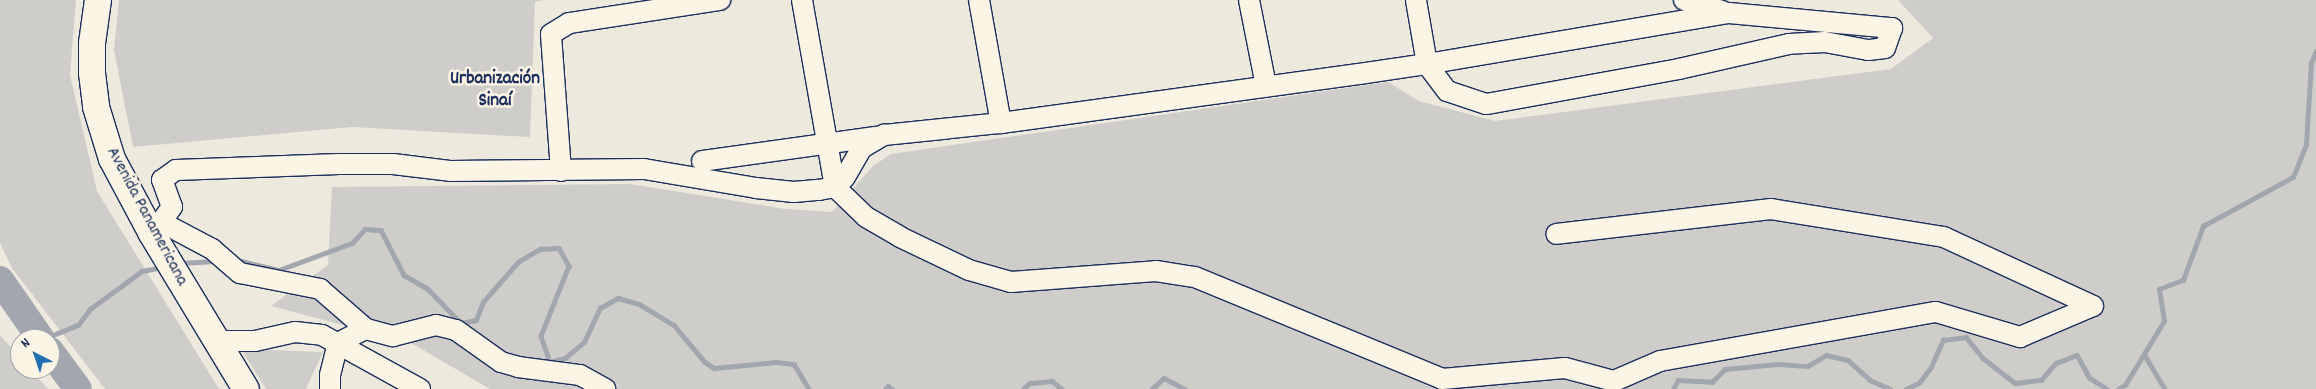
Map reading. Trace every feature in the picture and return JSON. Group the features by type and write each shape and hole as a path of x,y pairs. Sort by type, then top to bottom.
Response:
{"main road":[{"name":"Avenida Panamericana","path":"98,0 92,43 96,106 112,159 154,228 179,280 246,389"}],"street":[{"path":"561,172 551,34 569,23 720,0"},
{"path":"802,0 835,187 866,217 969,270 1011,282 1156,271 1195,277 1450,384 1565,368 1614,380 1660,361 1936,312 2020,337 2093,306 1944,237 1771,209 1556,234"},
{"path":"979,0 1001,123"},
{"path":"1249,0 1266,86"},
{"path":"1416,0 1427,64 1447,90 1486,104 1679,69 1789,44 1825,42 1868,50 1885,48 1892,28 1729,13 1684,0"},
{"path":"702,161 828,145 884,135 1001,123 1427,64 1729,13"},
{"path":"604,389 580,374 518,368 501,362 456,330 436,325 392,336 366,329 320,290 240,273 212,249 154,228 172,207 162,180 176,170 393,164 450,171 561,172 644,169 794,192 835,187 845,177 862,148 884,135"},
{"path":"330,389 330,376 338,344 366,329"},
{"path":"215,341 255,341 295,332 322,335 420,389"}],"shaded area":[{"path":"0,0 76,0 70,75 97,191 219,389 105,389 12,268 0,243"},
{"path":"119,0 543,0 535,2 530,137 352,127 133,147 114,50"},
{"path":"1898,0 2316,0 2316,389 490,389 411,343 271,306 328,265 332,187 630,184 785,209 832,212 873,166 891,154 1388,82 1419,101 1495,121 1891,69 1933,38"},
{"path":"0,335 10,346 10,379 39,379 48,389 0,389"},
{"path":"241,349 323,352 306,389 266,389"}],"waterway":[{"path":"2118,389 2125,385 2164,321 2159,289 2183,280 2203,226 2293,177 2306,144 2311,63 2316,51"},
{"path":"237,260 279,270 352,243 365,229 381,230 404,275 428,289 461,323 476,320 483,302 518,262 540,249 559,248 569,266 541,336 550,362 565,358 584,342 600,308 618,298 639,304 674,325 705,362 714,368 776,362 794,364 809,389"},
{"path":"179,263 216,261"},
{"path":"60,332 78,325 90,309 142,271 162,267"},
{"path":"0,280 34,329"},
{"path":"1906,389 1919,383 1931,367 1943,340 1966,337 1983,358 2015,383 2041,380 2056,363 2077,355 2090,378 2107,389"},
{"path":"2144,354 2165,389"},
{"path":"1673,389 1678,380 1712,382 1725,369 1778,364 1808,366 1826,355 1848,360 1870,380 1890,389"},
{"path":"60,365 78,389"},
{"path":"1152,389 1164,378 1185,389"},
{"path":"1023,389 1030,383 1052,381 1062,389"},
{"path":"885,389 888,386 892,389"}],"district":[{"name":"Urbanización Sinaí","path":"495,91"}]}
